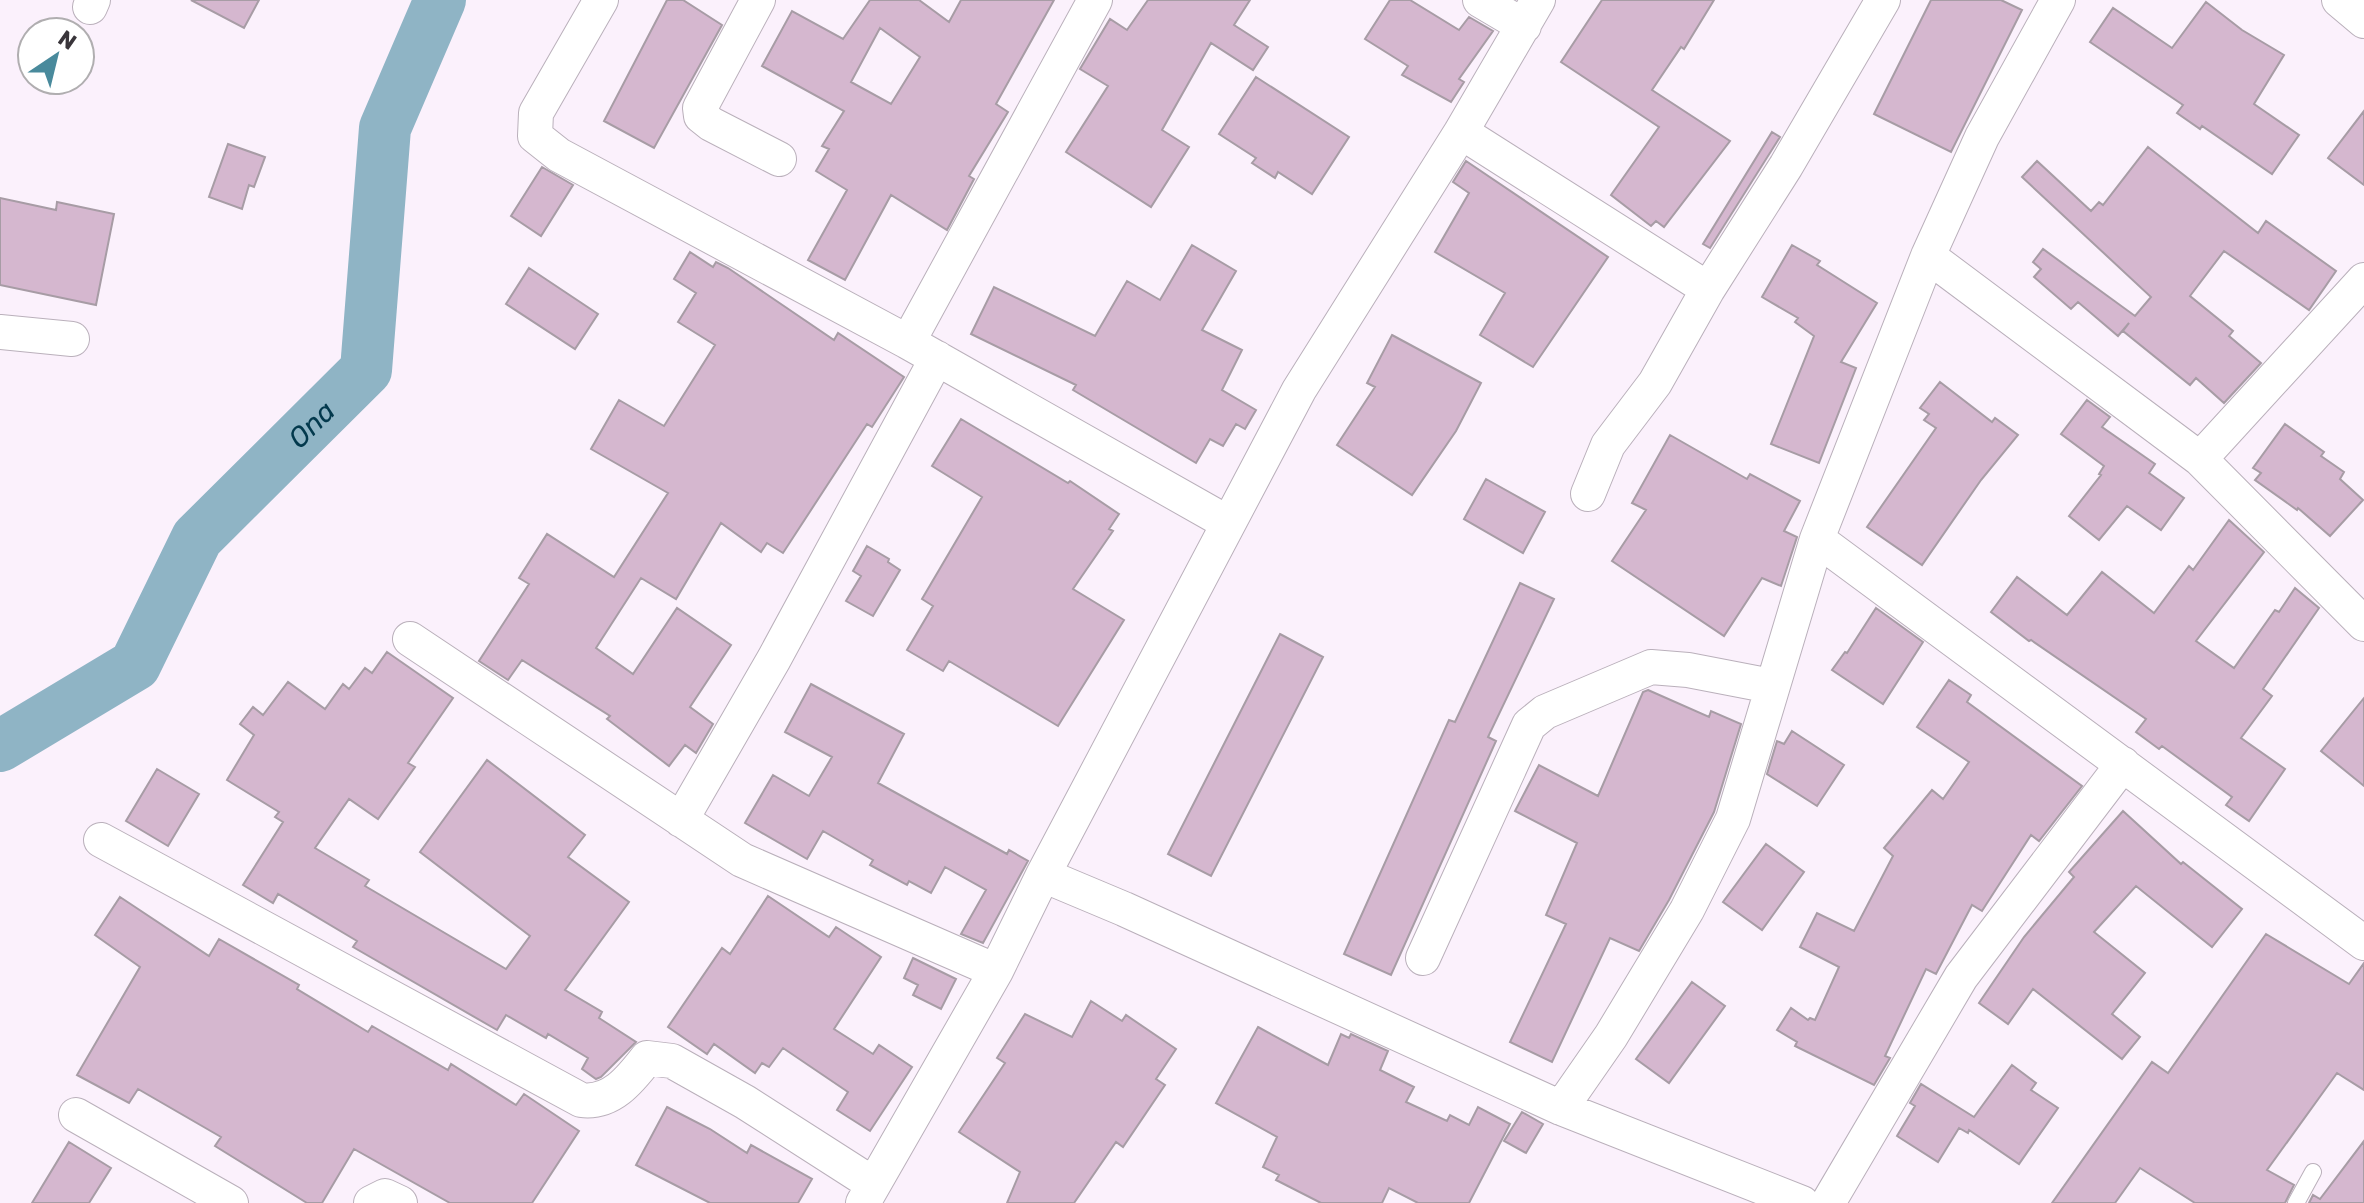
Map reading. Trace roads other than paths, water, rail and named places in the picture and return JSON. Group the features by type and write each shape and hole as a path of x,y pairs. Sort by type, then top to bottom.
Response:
{"street":[{"path":"601,0 536,113 535,136 559,155 922,350 1228,523"},
{"path":"758,0 700,108 701,116 779,159"},
{"path":"681,820 774,659 1095,0"},
{"path":"101,840 581,1100 592,1101 624,1088 647,1058 672,1061 745,1102 868,1194 996,971 1043,875 1299,390 1461,132 1531,13 1480,0"},
{"path":"1588,494 1608,445 1655,383 1708,289 1786,166 1883,0"},
{"path":"1561,1108 1611,1036 1687,910 1733,819 1817,539 1928,256 1982,137 2058,0"},
{"path":"2339,0 2364,21"},
{"path":"1461,132 1708,289"},
{"path":"1928,256 2200,459 2364,624"},
{"path":"2200,459 2364,280"},
{"path":"0,332 72,339"},
{"path":"1817,539 2364,943"},
{"path":"410,639 742,860 996,971"},
{"path":"1423,958 1529,725 1545,712 1651,667 1688,670 1771,686"},
{"path":"1828,1203 1961,977 2123,764"},
{"path":"1043,875 1561,1108 1802,1203"},
{"path":"76,1115 231,1203"},
{"path":"371,1203 385,1196 400,1203"}],"lane":[{"path":"2296,1203 2313,1172"}],"waterway":[{"name":"Ona","path":"0,746 135,665 197,538 366,370 385,128 440,0"}]}
